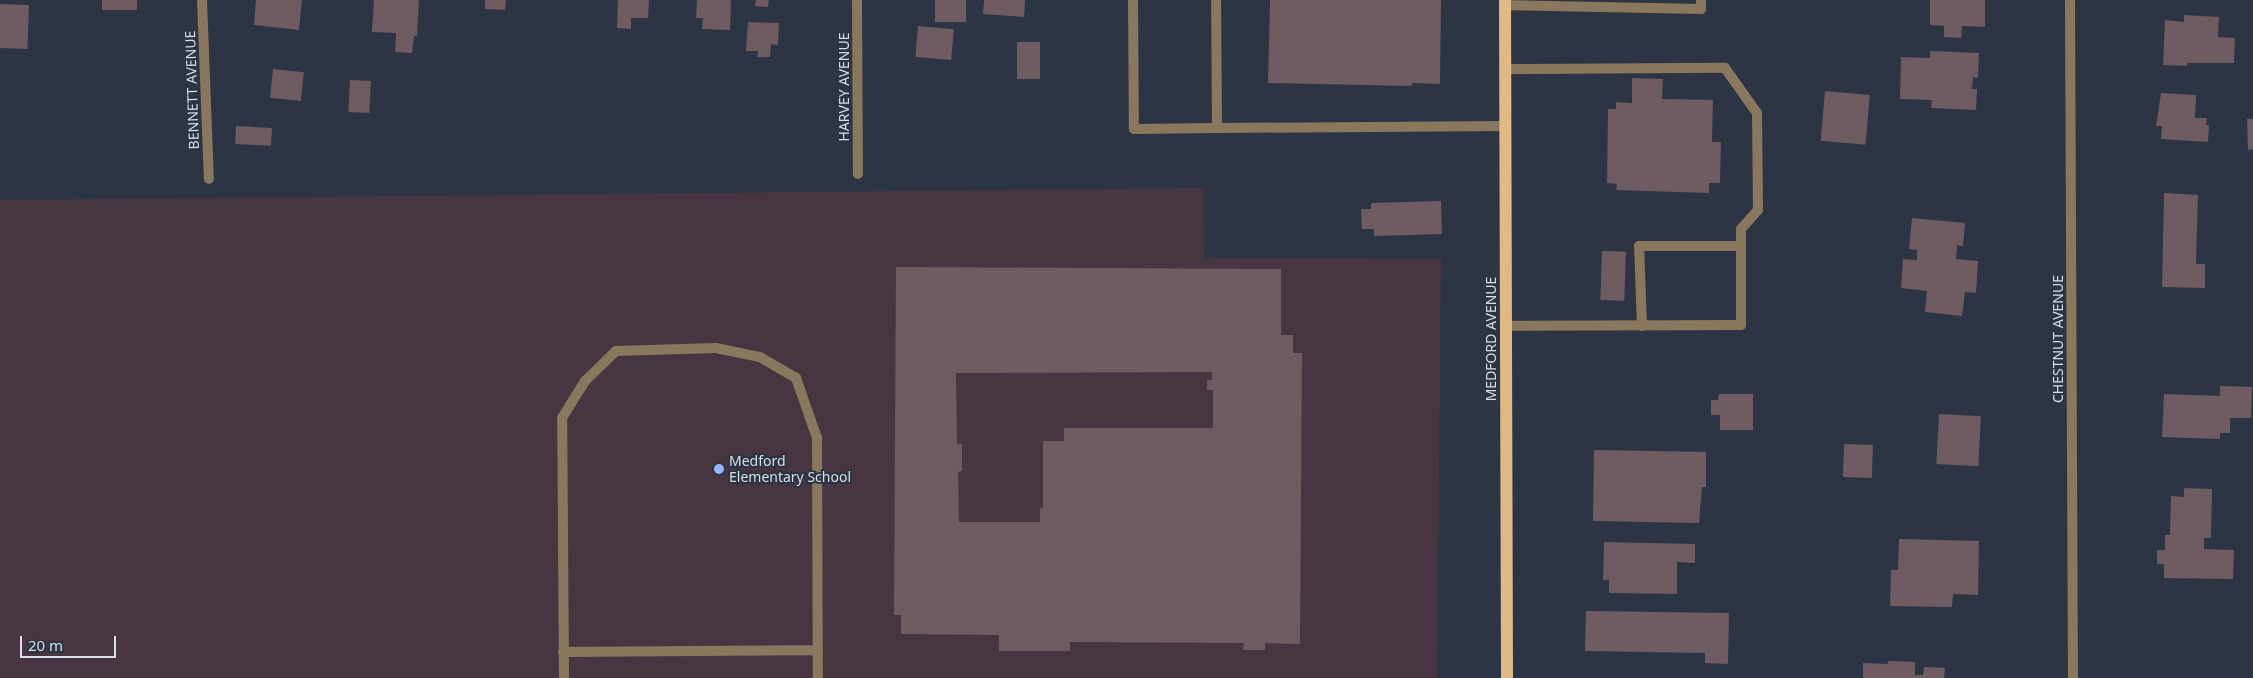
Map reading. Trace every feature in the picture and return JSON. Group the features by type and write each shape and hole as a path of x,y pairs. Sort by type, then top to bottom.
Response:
{"main road":[{"name":"MEDFORD AVENUE","path":"1505,2 1507,678"}],"street":[{"name":"BENNETT AVENUE","path":"202,0 209,179"},
{"name":"HARVEY AVENUE","path":"858,0 858,174"},
{"path":"1133,0 1134,129 1506,126"},
{"path":"1216,0 1217,128"},
{"path":"1505,2 1701,9 1701,0"},
{"name":"CHESTNUT AVENUE","path":"2070,0 2073,678"},
{"path":"1506,69 1725,68 1757,113 1758,210 1741,228 1741,325 1506,326"},
{"path":"1642,326 1639,246 1740,246"},
{"path":"564,678 562,418 585,381 616,351 716,348 760,357 796,378 817,438 818,678"},
{"path":"563,652 818,650"}],"shaded area":[{"name":"Medford Elementary School","path":"1203,188 1204,258 1441,259 1437,678 0,678 0,200"}],"building":[{"path":"102,0 137,0 137,10 102,10"},
{"path":"256,0 302,0 299,30 254,25"},
{"path":"374,0 419,0 417,36 414,36 412,53 395,52 396,33 372,32"},
{"path":"485,0 506,0 505,10 485,9"},
{"path":"618,0 649,0 648,18 631,18 631,29 617,28"},
{"path":"697,0 731,0 730,30 702,29 703,18 696,18"},
{"path":"756,0 769,0 768,7 755,6"},
{"path":"935,0 966,0 966,22 935,22"},
{"path":"984,0 1025,0 1024,17 983,14"},
{"path":"1270,0 1441,0 1440,84 1412,83 1412,86 1268,83"},
{"path":"1930,0 1985,0 1985,27 1962,26 1961,38 1944,37 1944,26 1930,25"},
{"path":"0,4 29,5 27,49 0,48"},
{"path":"2184,15 2219,17 2218,37 2235,38 2234,63 2187,63 2187,66 2163,65 2165,20 2184,22"},
{"path":"748,22 779,23 778,45 771,44 770,57 757,57 758,51 746,51"},
{"path":"918,26 954,29 951,60 915,57"},
{"path":"1017,42 1040,42 1040,79 1017,79"},
{"path":"1930,51 1979,53 1978,78 1973,77 1972,89 1977,89 1976,110 1931,108 1932,100 1900,99 1901,57 1930,58"},
{"path":"273,69 304,72 301,101 270,98"},
{"path":"1632,78 1663,79 1662,99 1713,100 1712,142 1721,142 1720,183 1709,183 1709,193 1616,190 1617,184 1607,183 1608,109 1616,109 1616,102 1632,103"},
{"path":"350,80 371,81 369,113 348,112"},
{"path":"1825,91 1870,95 1865,145 1821,141"},
{"path":"2161,93 2196,95 2195,118 2207,118 2206,125 2209,125 2208,142 2161,139 2162,126 2156,126"},
{"path":"2247,119 2253,119 2253,149 2248,150"},
{"path":"236,126 272,128 271,146 235,144"},
{"path":"2164,193 2198,195 2196,264 2205,264 2205,288 2162,287"},
{"path":"1441,201 1442,234 1374,236 1374,229 1362,229 1361,209 1371,209 1371,203"},
{"path":"1912,218 1965,223 1963,246 1957,245 1956,259 1978,261 1976,293 1965,292 1962,316 1925,312 1927,291 1901,288 1903,259 1917,260 1917,250 1909,249"},
{"path":"1602,251 1626,252 1624,301 1600,300"},
{"path":"896,267 1281,269 1281,335 1293,335 1293,353 1302,353 1300,644 1265,643 1265,650 1243,650 1244,643 1070,642 1070,651 999,651 999,635 901,634 901,615 894,615","holes":["1212,372 1212,380 1207,380 1207,390 1213,390 1213,428 1064,428 1064,441 1043,441 1043,508 1040,508 1040,522 959,522 958,472 962,471 962,444 957,444 956,373"]},
{"path":"2220,386 2252,387 2251,418 2230,418 2230,433 2220,433 2220,439 2162,437 2164,394 2220,396"},
{"path":"1719,394 1753,394 1753,430 1720,430 1720,415 1711,415 1711,400 1718,400"},
{"path":"1939,414 1981,416 1978,466 1936,464"},
{"path":"1844,444 1873,445 1872,478 1843,477"},
{"path":"1594,450 1706,452 1706,487 1702,487 1699,523 1593,521"},
{"path":"2184,488 2212,489 2211,538 2204,538 2204,549 2234,550 2233,579 2164,578 2164,564 2157,564 2157,550 2165,550 2165,535 2170,535 2171,496 2184,497"},
{"path":"1899,539 1979,541 1978,595 1953,594 1952,607 1890,606 1891,570 1898,570"},
{"path":"1604,542 1695,544 1695,563 1677,562 1677,594 1609,593 1609,580 1603,580"},
{"path":"1586,611 1729,613 1728,664 1705,663 1705,653 1585,651"},
{"path":"1888,661 1915,662 1915,675 1923,675 1924,667 1945,668 1944,678 1863,678 1863,663 1888,664"}],"place":[{"name":"Medford Elementary School","path":"719,469"}]}
